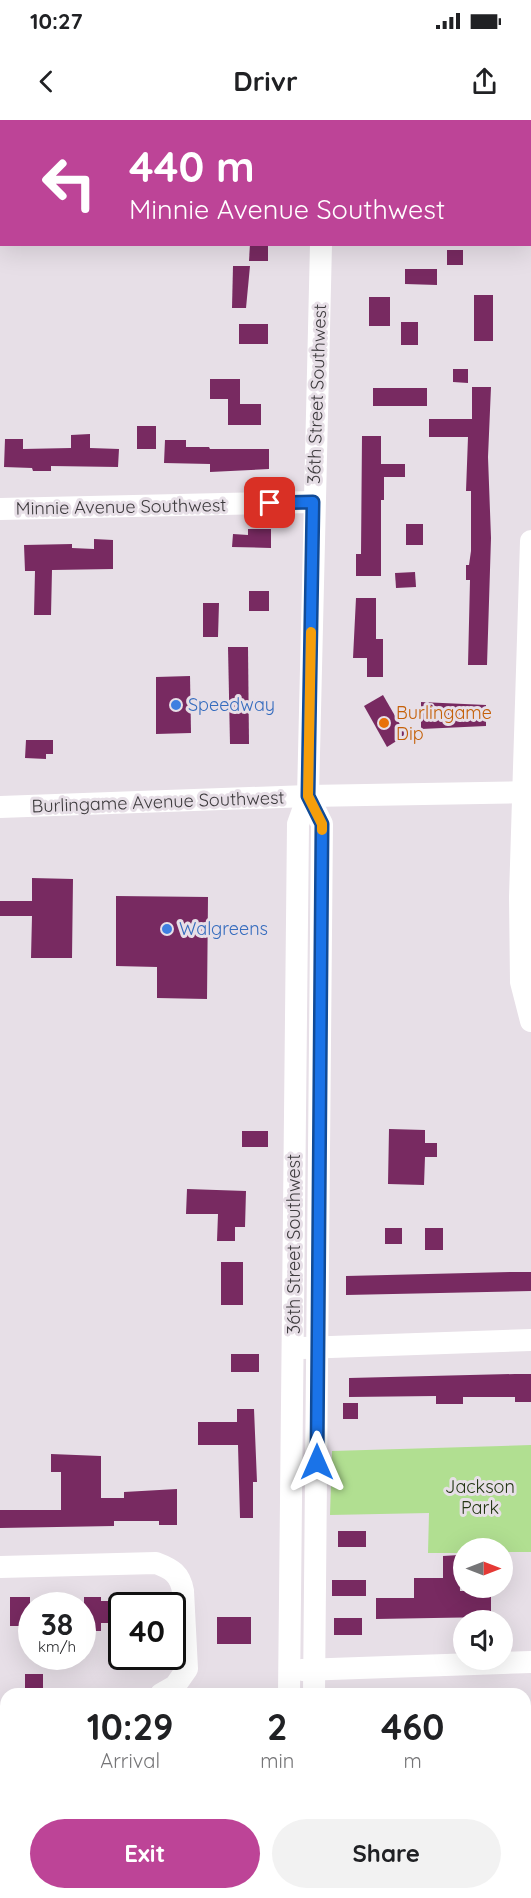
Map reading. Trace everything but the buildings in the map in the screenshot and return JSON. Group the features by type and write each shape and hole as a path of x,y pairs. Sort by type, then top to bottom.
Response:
{"street":[{"name":"36th Street Southwest","path":"289,1688 298,824 308,796 313,502 321,246"},
{"name":"Minnie Avenue Southwest","path":"0,509 313,502"},
{"path":"531,540 528,792 520,953 521,981 531,1022"},
{"name":"Burlingame Avenue Southwest","path":"0,807 308,796 528,792"},
{"name":"36th Street Southwest","path":"308,796 322,824 317,1347 318,1555 315,1688"},
{"path":"297,995 306,1006 319,1066"},
{"path":"293,1349 531,1340"},
{"path":"0,1567 156,1563 172,1569 182,1583 186,1621 185,1673 171,1688"},
{"path":"289,1670 531,1662"}],"green space":[{"name":"Jackson Park","path":"531,1445 531,1552 513,1552 513,1538 453,1538 453,1553 428,1553 429,1513 330,1515 332,1451"}],"slow traffic":[{"path":"311,632 308,796 322,824 322,830"}],"place":[{"name":"Speedway","path":"176,705"},
{"name":"Burlingame Dip","path":"384,723"},
{"name":"Walgreens","path":"167,929"}],"route":[{"path":"270,503 313,502 308,796 322,824 317,1462"}]}
